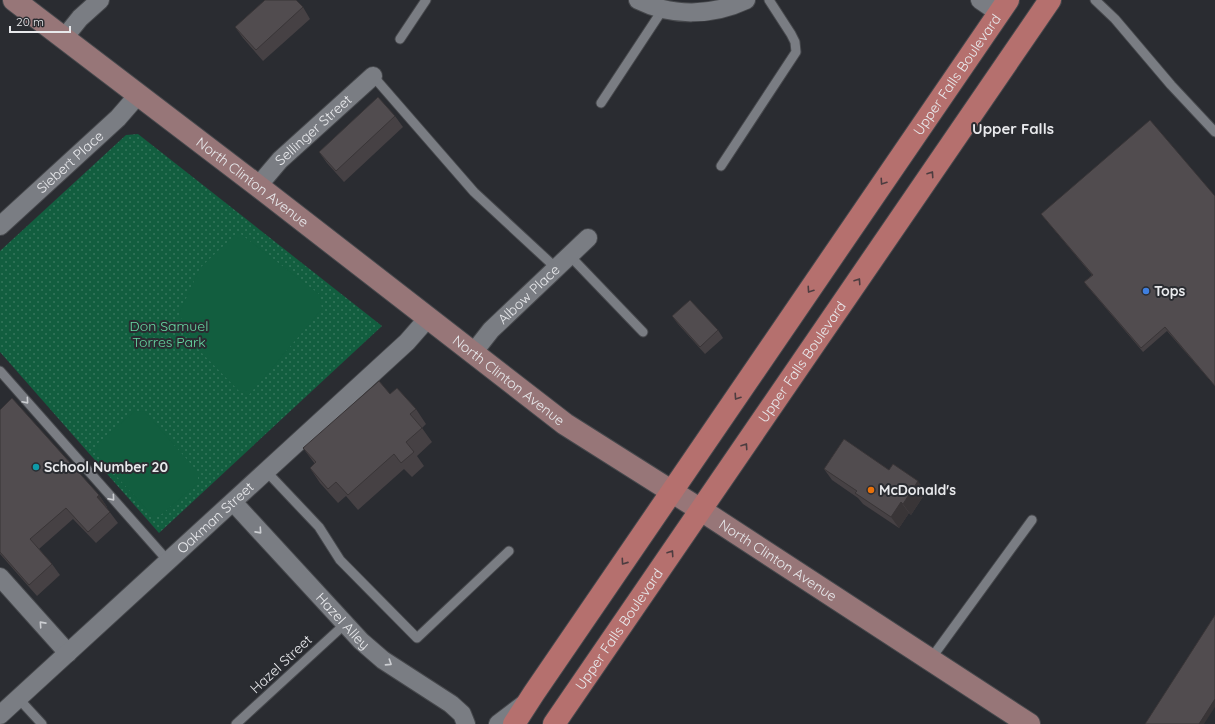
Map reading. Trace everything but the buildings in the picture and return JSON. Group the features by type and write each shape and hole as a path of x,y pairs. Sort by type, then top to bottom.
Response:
{"main road":[{"name":"Upper Falls Boulevard","path":"554,724 1050,0"},
{"name":"Upper Falls Boulevard","path":"514,724 1004,7"}],"street":[{"name":"North Clinton Avenue","path":"14,0 258,186 565,424 701,510 1029,724"},
{"path":"64,38 78,20 100,0"},
{"path":"638,0 663,9 687,12 713,11 746,0"},
{"path":"980,0 1004,7"},
{"name":"Sellinger Street","path":"258,186 280,160 373,76"},
{"name":"Siebert Place","path":"0,226 118,118 138,95"},
{"name":"Albow Place","path":"473,353 491,330 588,238"},
{"name":"Oakman Street","path":"0,715 407,342 428,318"},
{"name":"Hazel Alley","path":"233,502 361,641 383,660 457,708 462,714 466,724"},
{"path":"0,577 68,653"},
{"path":"498,724 518,710 534,693"}],"lane":[{"path":"400,39 426,0"},
{"path":"721,166 796,52 796,42 769,0"},
{"path":"1095,0 1115,19 1171,85 1215,132"},
{"path":"601,103 663,9"},
{"path":"373,76 474,192 556,268"},
{"path":"570,256 643,332"},
{"path":"0,372 168,562"},
{"path":"266,471 319,527 340,560 417,638 509,551"},
{"path":"930,660 1032,520"},
{"name":"Hazel Street","path":"236,724 345,624"},
{"path":"18,698 42,724"}],"green space":[{"name":"Don Samuel Torres Park","path":"138,134 382,326 159,533 0,352 0,251 126,135"},
{"path":"238,232 319,294 322,309 248,396 239,391 196,347 179,314 200,268"},
{"path":"135,411 145,412 198,472 198,483 162,514 153,516 96,454 98,443"}],"place":[{"name":"Tops","path":"1146,291"},
{"name":"School Number 20","path":"36,467"},
{"name":"McDonald's","path":"871,490"}],"district":[{"name":"Upper Falls","path":"1013,128"}]}
